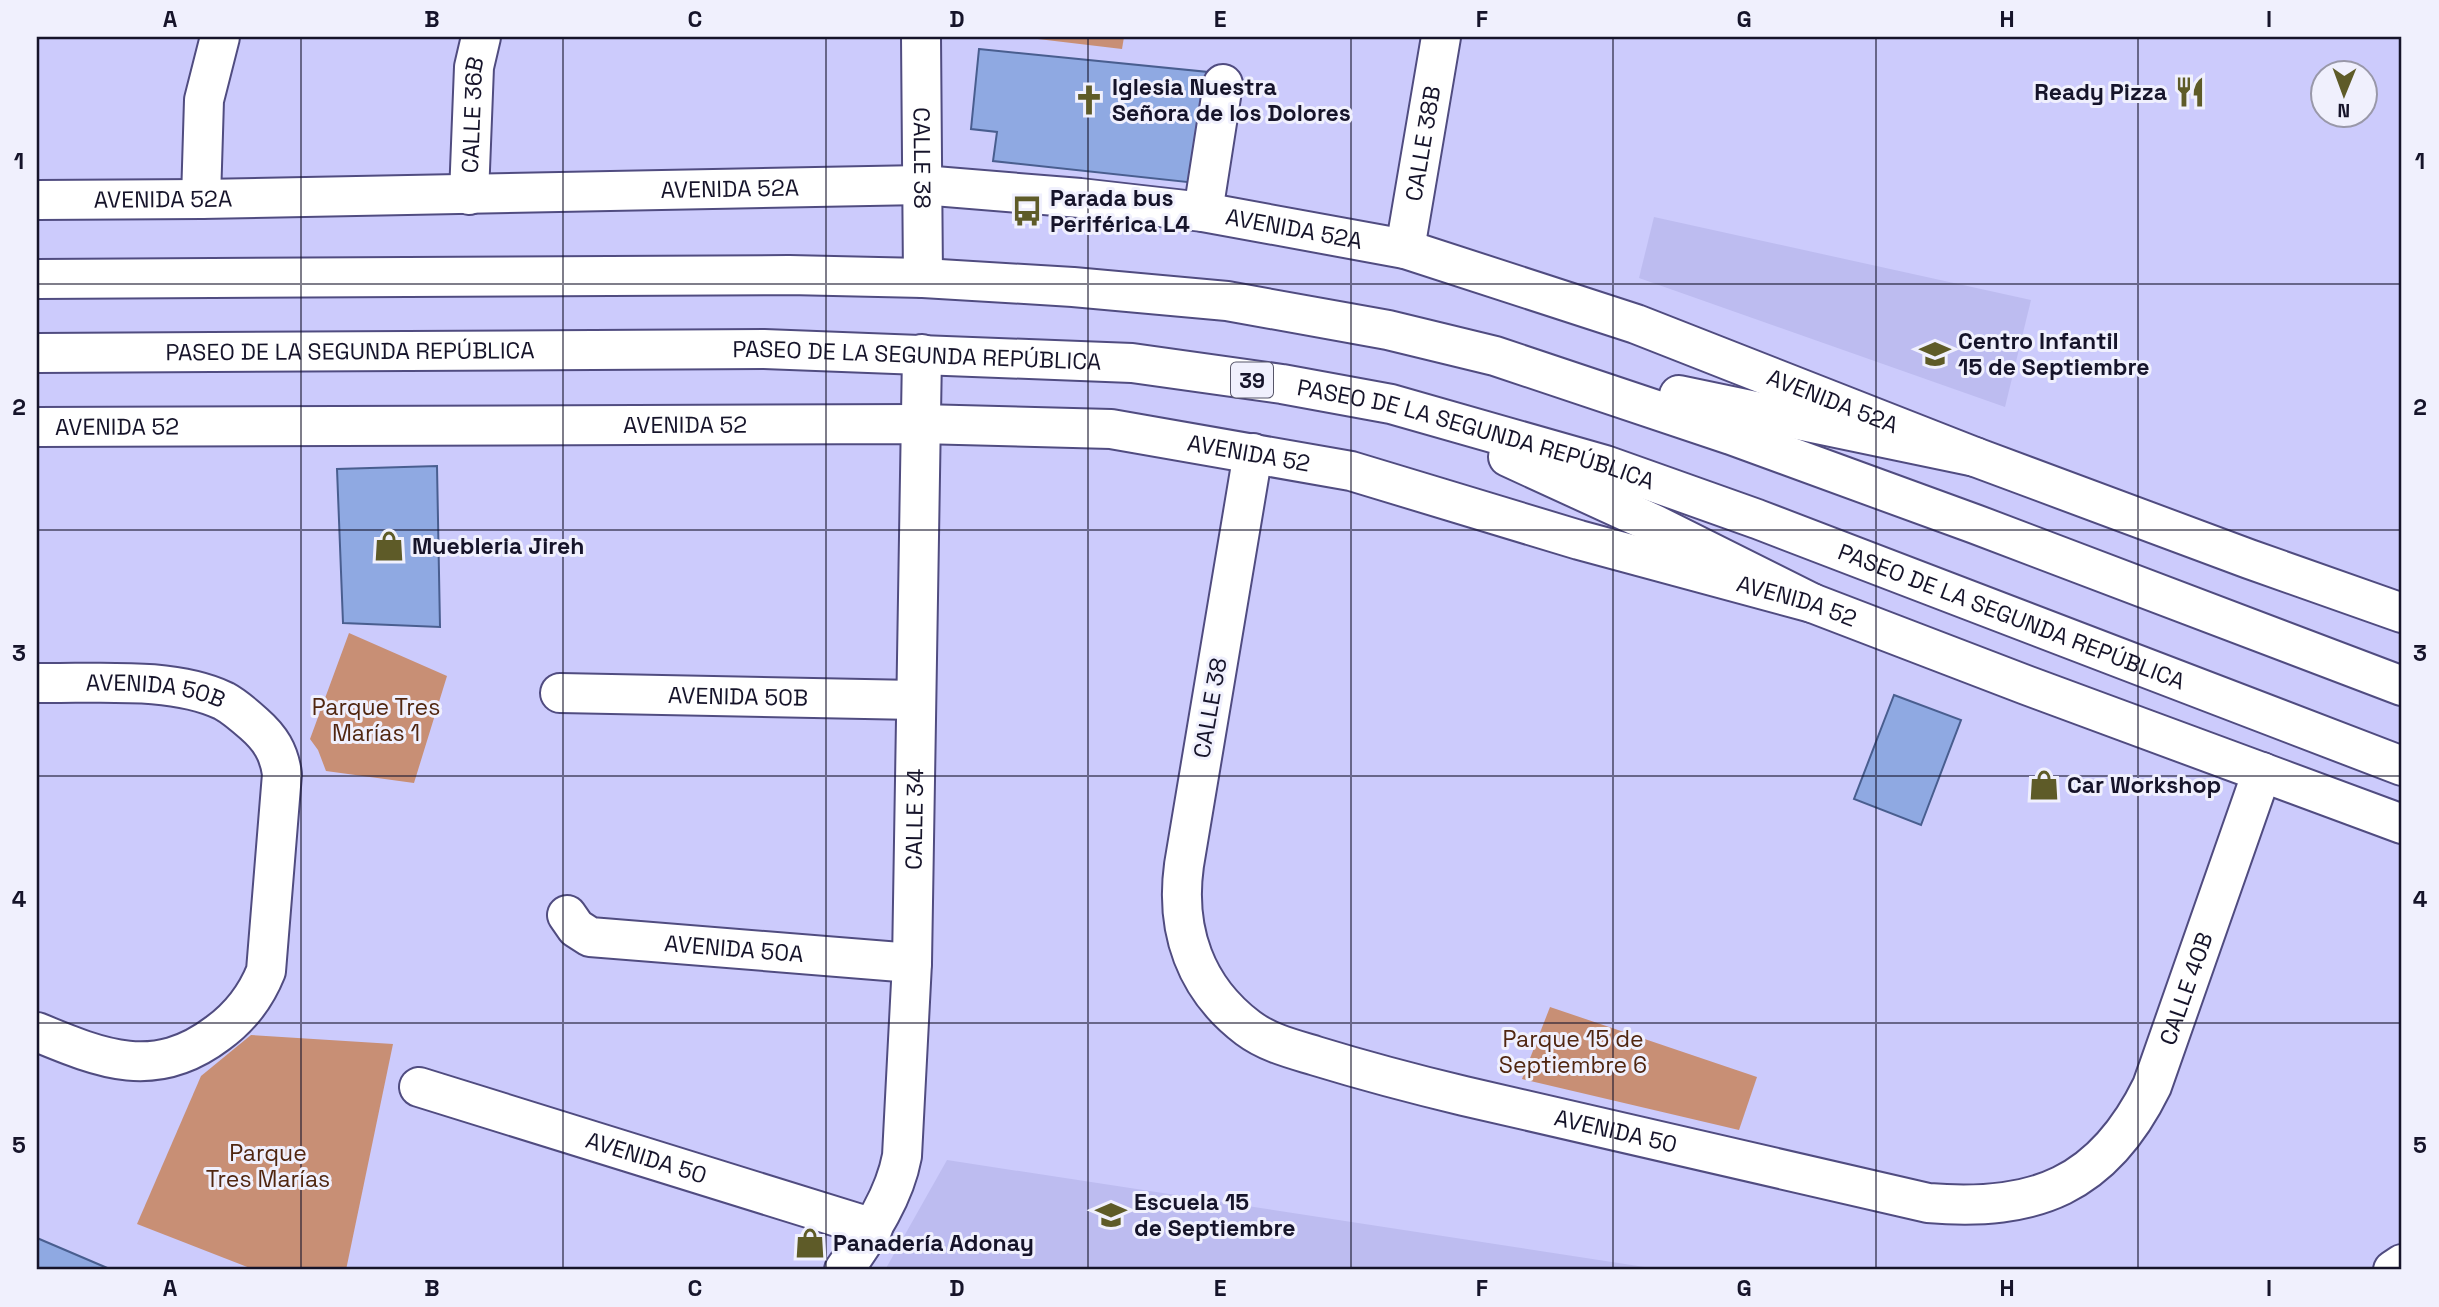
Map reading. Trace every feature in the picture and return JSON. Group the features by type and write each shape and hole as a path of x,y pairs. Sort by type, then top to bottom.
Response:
{"main road":[{"path":"201,199 204,100 220,37"},
{"name":"CALLE 36B","path":"469,195 474,68 481,37"},
{"name":"CALLE 38","path":"921,37 923,278"},
{"name":"CALLE 38B","path":"1405,249 1441,37"},
{"path":"1203,212 1223,84"},
{"name":"AVENIDA 52A","path":"37,200 469,195 922,185 1080,198 1203,212 1405,249 1636,324 1975,457 2402,613"},
{"path":"37,279 775,275 923,278 1073,287 1227,301 1388,330 1495,356 1975,457"},
{"name":"PASEO DE LA SEGUNDA REPÚBLICA","path":"37,353 764,349 1132,363 1282,384 1391,404 1605,466 1757,519 2402,766"},
{"name":"CALLE 34","path":"844,1270 873,1228 895,1181 902,1156 912,963 922,354"},
{"path":"1495,356 1744,439 2402,686"},
{"path":"1391,404 1654,524 1812,603"},
{"name":"AVENIDA 52","path":"37,427 920,424 1111,429 1351,471 1578,540 1812,603 2402,824"},
{"name":"CALLE 38","path":"1195,962 1186,937 1181,910 1181,887 1253,453"},
{"name":"AVENIDA 50B","path":"37,684 167,685 224,701 239,710 277,751 282,774 267,971 259,989 238,1017 202,1046 185,1055 143,1062 118,1060 78,1049 37,1032"},
{"name":"AVENIDA 50B","path":"560,693 916,700"},
{"name":"CALLE 40B","path":"2071,1181 2119,1139 2138,1114 2152,1086 2262,772"},
{"name":"AVENIDA 50A","path":"567,915 576,928 590,937 912,963"},
{"name":"AVENIDA 50","path":"1195,962 1210,990 1229,1012 1250,1029 1272,1042 1378,1075 1928,1203 1968,1206 2006,1204 2040,1195 2071,1181"},
{"name":"AVENIDA 50","path":"419,1087 873,1228"},
{"path":"2393,1270 2402,1264"}],"shaded area":[{"name":"Centro Infantil 15 de Septiembre","path":"1654,217 2031,300 2005,407 1639,278"},
{"name":"Escuela 15 de Septiembre","path":"947,1160 1664,1270 885,1270"}],"green space":[{"path":"1021,37 1124,37 1122,49"},
{"name":"Parque Tres Marías 1","path":"349,633 447,676 414,783 326,771 318,750 310,739"},
{"name":"Parque 15 de Septiembre 6","path":"1550,1007 1757,1077 1739,1130 1522,1079"},
{"name":"Parque Tres Marías","path":"251,1035 393,1044 346,1270 255,1270 137,1224 201,1076"}],"building":[{"name":"Iglesia Nuestra Señora de los Dolores","path":"979,49 1208,72 1196,183 993,161 997,132 971,129"},
{"name":"Muebleria Jireh","path":"437,466 440,627 343,623 337,469"},
{"path":"1894,695 1961,720 1921,825 1854,799"},
{"path":"37,1238 112,1270 37,1270"}],"place":[{"name":"Ready Pizza","path":"2190,92"},
{"name":"Iglesia Nuestra Señora de los Dolores","path":"1089,100"},
{"name":"Parada bus Periférica L4","path":"1027,211"},
{"name":"Centro Infantil 15 de Septiembre","path":"1935,354"},
{"name":"Muebleria Jireh","path":"389,546"},
{"name":"Car Workshop","path":"2044,785"},
{"name":"Escuela 15 de Septiembre","path":"1111,1215"},
{"name":"Panadería Adonay","path":"810,1243"}]}
